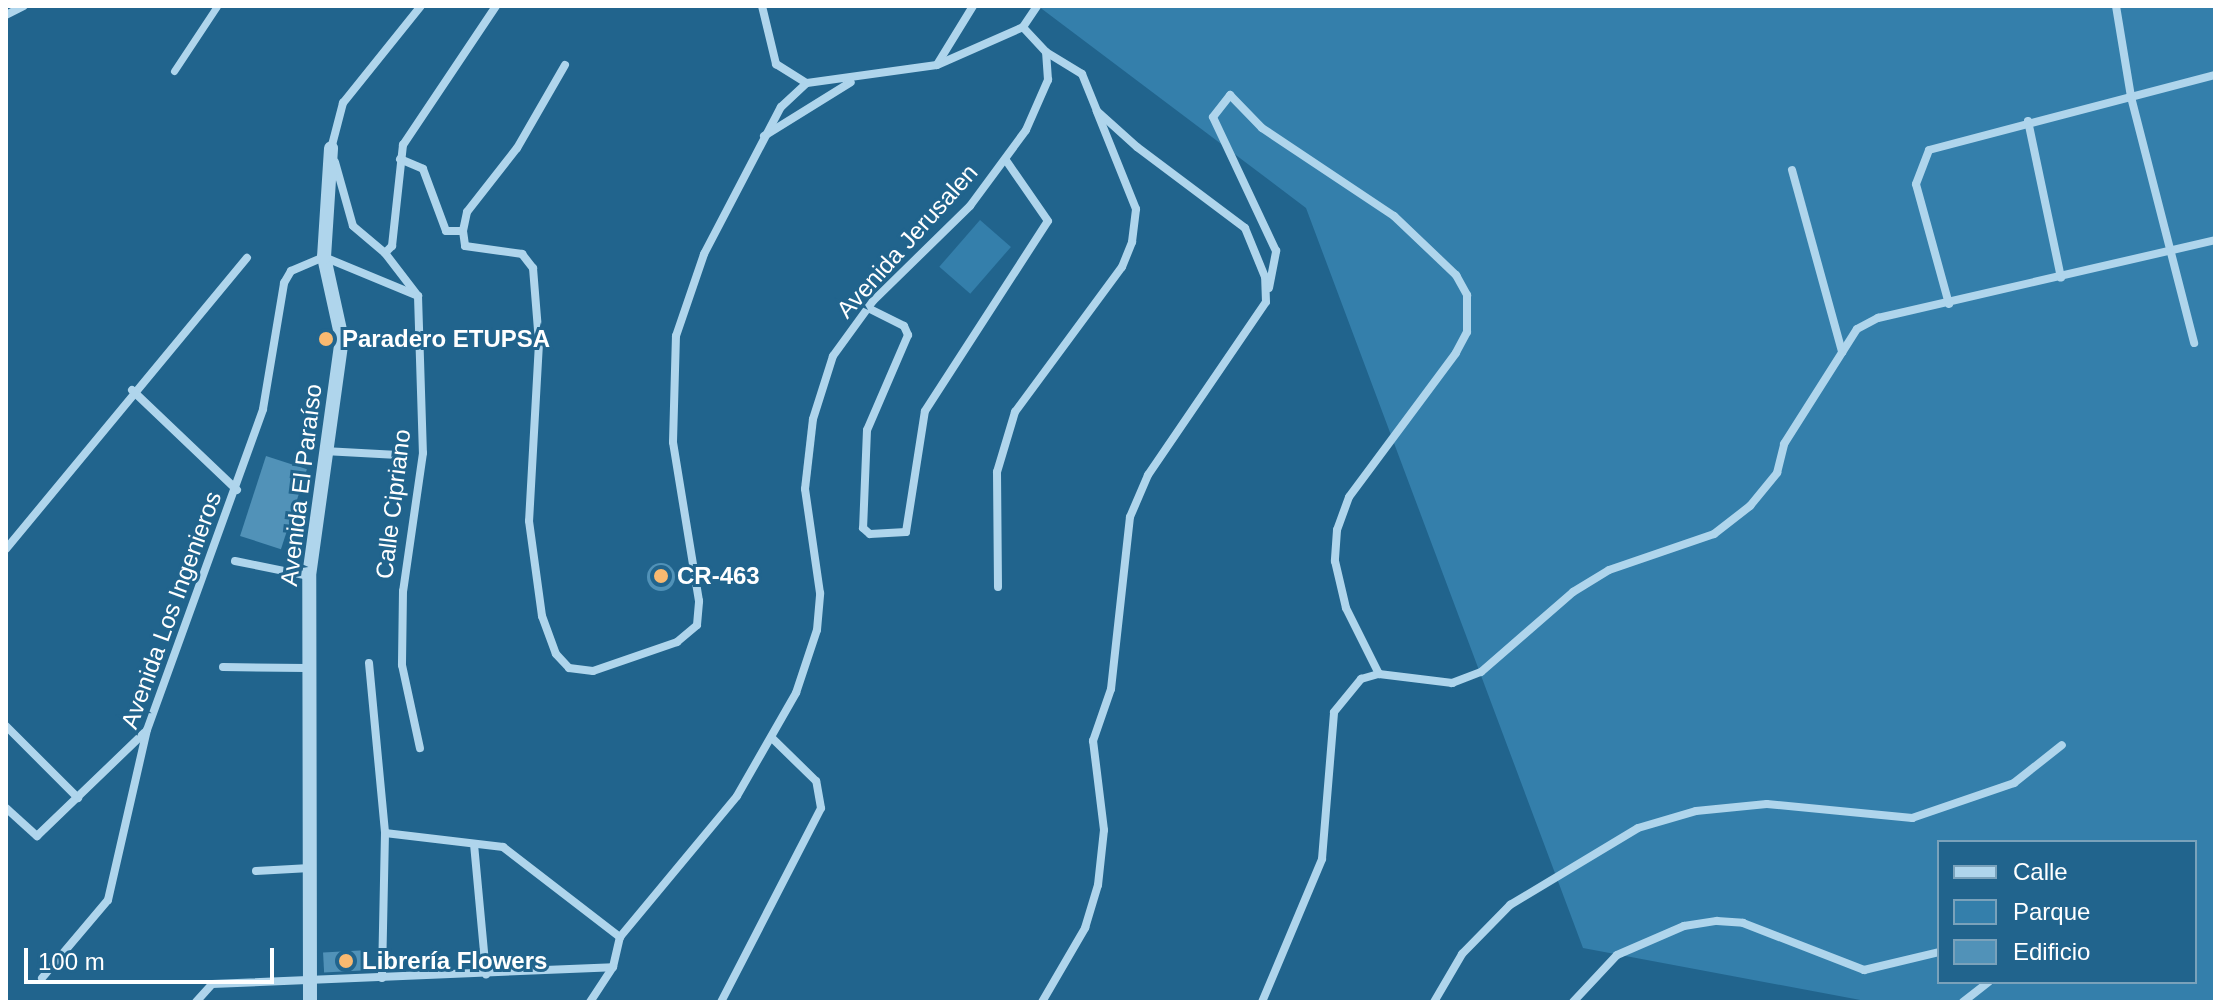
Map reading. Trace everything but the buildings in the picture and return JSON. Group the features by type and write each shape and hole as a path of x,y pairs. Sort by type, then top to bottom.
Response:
{"street":[{"path":"6,15 24,6"},
{"path":"174,71 217,6"},
{"name":"Avenida El Paraíso","path":"310,1002 306,668 309,576 323,451 342,339 324,257 331,148 343,103 421,6"},
{"path":"385,253 392,246 400,159 418,118 496,6"},
{"path":"762,6 776,64 807,83"},
{"path":"937,65 973,6"},
{"path":"565,65 517,148 467,212 463,231 465,246 522,254 533,268 538,399 529,521 542,616 556,654 580,672 632,659 677,642 697,625 699,601 673,442 676,336 704,254 764,137 793,91 807,83 853,80 937,65 1023,27 1037,6"},
{"path":"2116,6 2131,97 2194,343"},
{"path":"998,587 997,472 1015,412 1122,267 1132,242 1136,209 1082,74 1046,52 1023,27"},
{"name":"Avenida Jerusalen","path":"590,1002 613,967 620,937 737,796 772,738 817,630 820,593 805,489 813,419 833,356 868,308 970,206 1005,159 1043,99 1046,52"},
{"path":"1949,304 1916,184 1918,164 1929,150 2028,121 2215,75"},
{"path":"764,137 853,80"},
{"path":"1042,1002 1085,928 1098,885 1104,830 1093,741 1111,689 1130,517 1148,475 1266,302 1276,251 1213,117 1230,95 1262,128 1394,216 1456,275 1467,295 1468,324 1456,353 1349,497 1337,530 1335,561 1346,608 1379,674"},
{"path":"1097,111 1245,228 1265,277 1266,302"},
{"path":"2028,121 2061,278"},
{"path":"331,148 353,226 385,253 418,296"},
{"path":"400,159 423,169 446,231 463,231"},
{"path":"868,308 904,326 908,335 867,430 863,528 870,534 906,532 925,411 1048,221 1005,159"},
{"path":"1792,170 1842,352"},
{"path":"1262,1002 1322,859 1334,712 1347,692 1379,674 1452,683 1481,672 1573,592 1609,570 1714,534 1750,506 1777,473 1784,444 1842,352 1857,329 1878,318 2215,240"},
{"path":"324,257 418,296"},
{"name":"Avenida Los Ingenieros","path":"42,978 108,900 147,730 237,490 263,409 284,283 291,271 324,257"},
{"path":"6,549 81,464 132,390 247,258"},
{"name":"Calle Cipriano","path":"418,296 423,453 403,591 402,665 420,748"},
{"path":"132,390 237,490"},
{"path":"323,451 398,455"},
{"path":"235,561 309,576"},
{"path":"369,663 385,833 382,978"},
{"path":"223,667 306,668"},
{"path":"6,726 78,798"},
{"path":"6,808 37,836 147,730"},
{"path":"721,1002 821,808 816,781 772,738"},
{"path":"1434,1002 1462,954 1510,905 1638,828 1696,811 1767,804 1912,818 2014,783 2062,745"},
{"path":"385,833 503,847 620,937"},
{"path":"474,844 486,974"},
{"path":"256,871 310,868"},
{"path":"1573,1002 1617,955 1684,926 1717,921 1743,923 1864,970 1937,952"},
{"path":"196,1002 212,984 613,967"},
{"path":"1963,1002 1986,984"}],"green space":[{"path":"1038,6 2215,6 2215,1002 1871,1002 1583,948 1306,208"},
{"path":"980,220 1011,247 970,294 939,267"}],"place":[{"name":"Paradero ETUPSA","path":"326,339"},
{"name":"CR-463","path":"661,576"},
{"name":"Librería Flowers","path":"346,961"}]}
